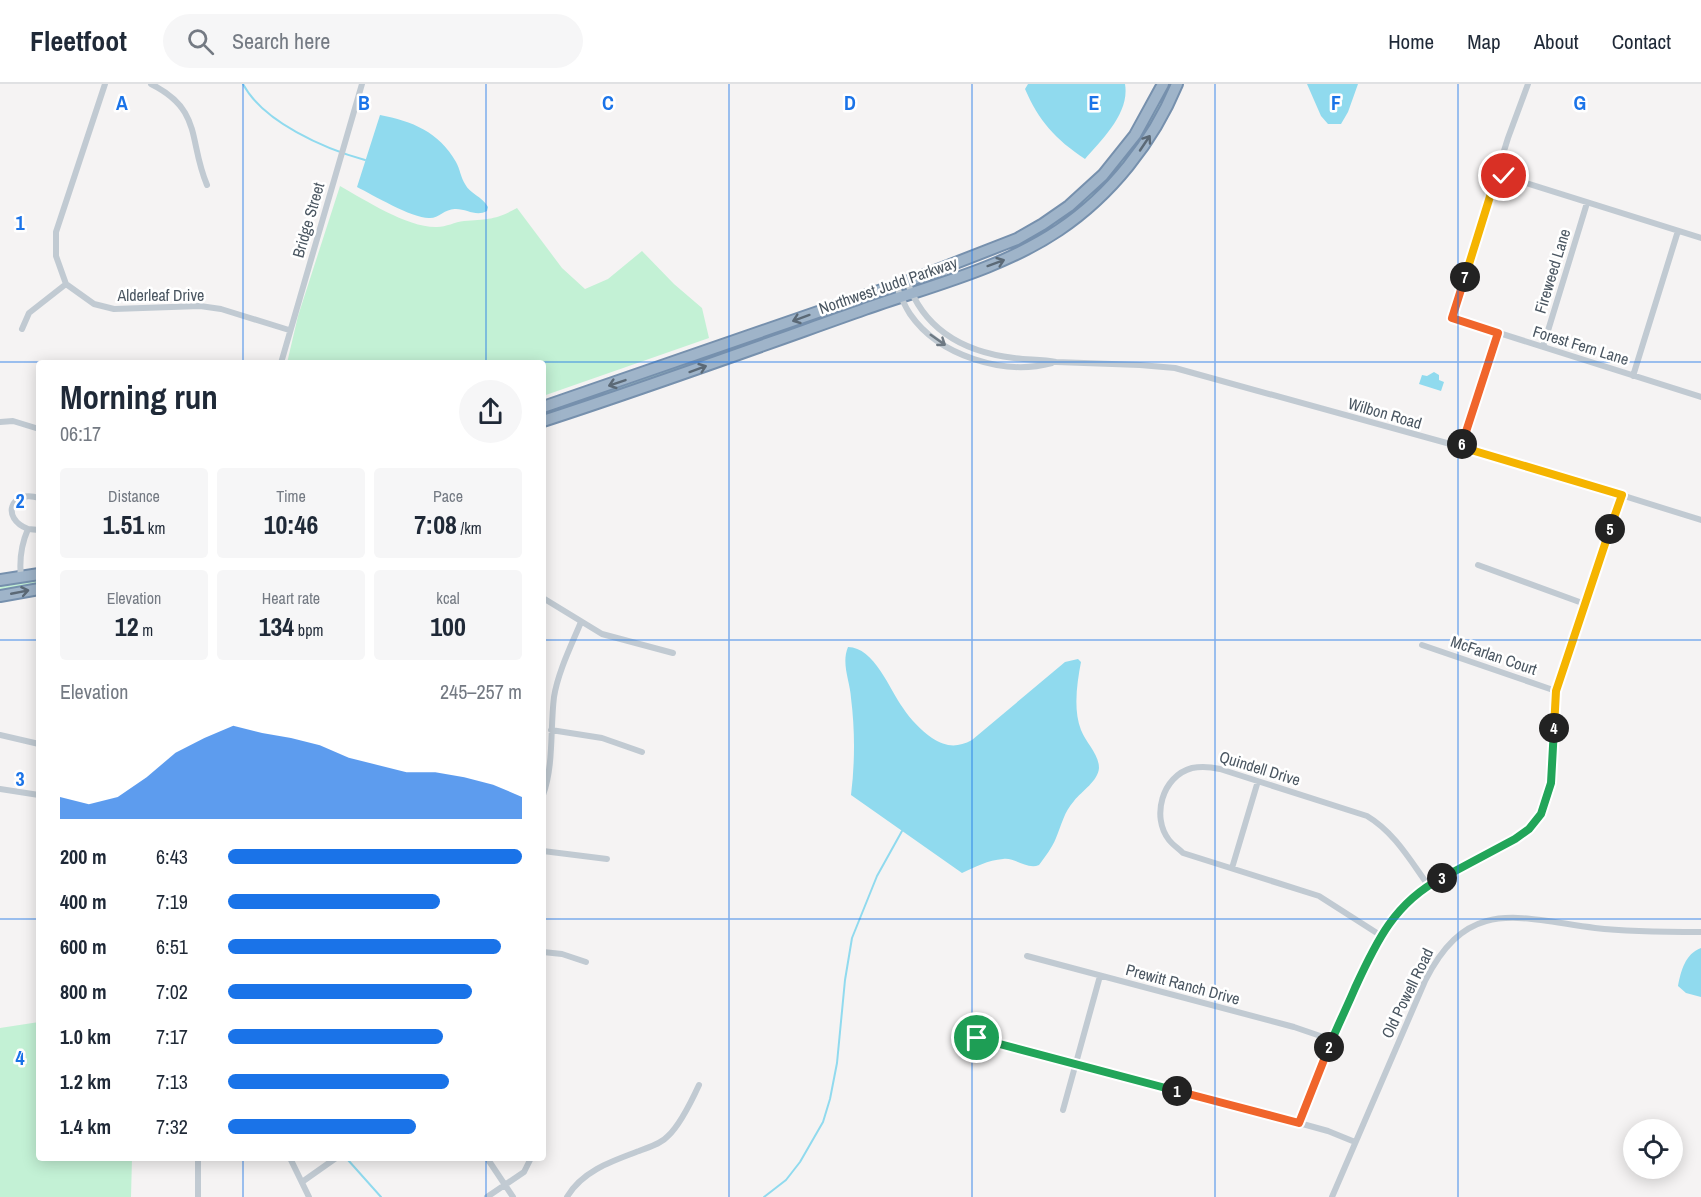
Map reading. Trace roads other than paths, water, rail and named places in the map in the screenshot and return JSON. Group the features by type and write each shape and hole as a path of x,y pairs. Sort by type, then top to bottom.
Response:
{"highway":[{"name":"Northwest Judd Parkway","path":"546,406 902,283 1002,246 1043,224 1093,185 1121,154 1142,124 1163,84"},
{"name":"Northwest Judd Parkway","path":"546,420 1018,254 1060,230 1107,190 1137,155 1158,123 1177,84"},
{"path":"0,580 36,574"},
{"path":"0,596 36,589"}],"street":[{"path":"22,328 29,313 66,284 56,256 56,232 105,84"},
{"path":"151,84 168,93 188,115 195,135 200,167 207,185"},
{"name":"Bridge Street","path":"282,360 362,84"},
{"path":"1528,84 1517,110 1497,174 1701,238"},
{"name":"Forest Fern Lane","path":"1497,174 1452,318 1701,397"},
{"name":"Fireweed Lane","path":"1543,347 1587,203"},
{"path":"1633,376 1678,231"},
{"name":"Wilbon Road","path":"902,283 911,315 942,343 964,355 991,364 1017,367 1056,362"},
{"name":"Wilbon Road","path":"902,283 906,295 933,323 970,348 1007,357 1056,362 1175,368 1461,447 1701,520"},
{"name":"Alderleaf Drive","path":"66,284 94,304 114,309 200,306 221,309 289,330"},
{"path":"1461,447 1498,333"},
{"path":"0,422 13,421 36,428"},
{"path":"1299,1123 1332,1040 1380,935 1412,898 1428,885 1515,839 1529,829 1541,814 1551,783 1556,691 1622,495"},
{"path":"36,497 21,496 14,502 11,512 14,520 28,529 36,530"},
{"path":"21,577 19,561 28,529"},
{"path":"1478,565 1585,604"},
{"path":"546,600 602,634 673,653"},
{"path":"546,786 555,695 568,651 581,622"},
{"name":"McFarlan Court","path":"1422,645 1556,691"},
{"path":"551,730 602,738 642,752"},
{"path":"0,735 36,743"},
{"name":"Quindell Drive","path":"1380,935 1319,896 1184,853 1169,840 1160,823 1159,809 1164,793 1175,777 1190,768 1206,766 1367,816 1381,824 1396,840 1428,885"},
{"path":"1232,868 1258,781"},
{"path":"0,789 36,795"},
{"path":"546,851 607,859"},
{"name":"Old Powell Road","path":"1332,1197 1433,965 1448,945 1464,931 1490,920 1520,917 1617,930 1701,932"},
{"path":"546,952 562,954 586,962"},
{"name":"Prewitt Ranch Drive","path":"1027,956 1294,1027 1332,1040"},
{"path":"1063,1110 1100,976"},
{"path":"958,1039 977,1038 1299,1123 1355,1142"},
{"path":"567,1197 584,1176 604,1165 655,1145 669,1136 693,1099 699,1085"},
{"path":"198,1161 198,1197"},
{"path":"292,1161 309,1197"},
{"path":"302,1182 332,1161"},
{"path":"489,1161 513,1197"},
{"path":"487,1197 524,1172 530,1161"}],"water":[{"path":"1028,84 1125,84 1125,95 1119,115 1113,125 1085,159 1065,144 1042,120 1025,89"},
{"path":"1307,84 1358,84 1341,124 1328,124 1321,116"},
{"path":"380,115 414,125 441,143 456,162 467,187 485,203 488,207 487,211 479,213 452,209 433,218 423,217 404,211 357,187"},
{"path":"1434,372 1439,375 1439,380 1444,382 1441,391 1419,384 1422,375 1427,376"},
{"path":"848,647 866,654 880,671 909,717 932,738 947,745 972,740 1065,662 1078,659 1081,662 1077,687 1077,713 1081,730 1097,758 1098,773 1093,782 1068,809 1056,838 1039,865 1030,866 1003,859 987,862 962,873 851,795 854,734 845,660"},
{"path":"1701,948 1701,997 1686,993 1678,986 1687,959"}],"waterway":[{"path":"243,84 252,98 265,110 296,132 332,149 365,160"},
{"path":"764,1197 786,1180 800,1162 823,1122 837,1063 845,980 852,938 877,876 902,831"},
{"path":"349,1161 381,1197"}]}
